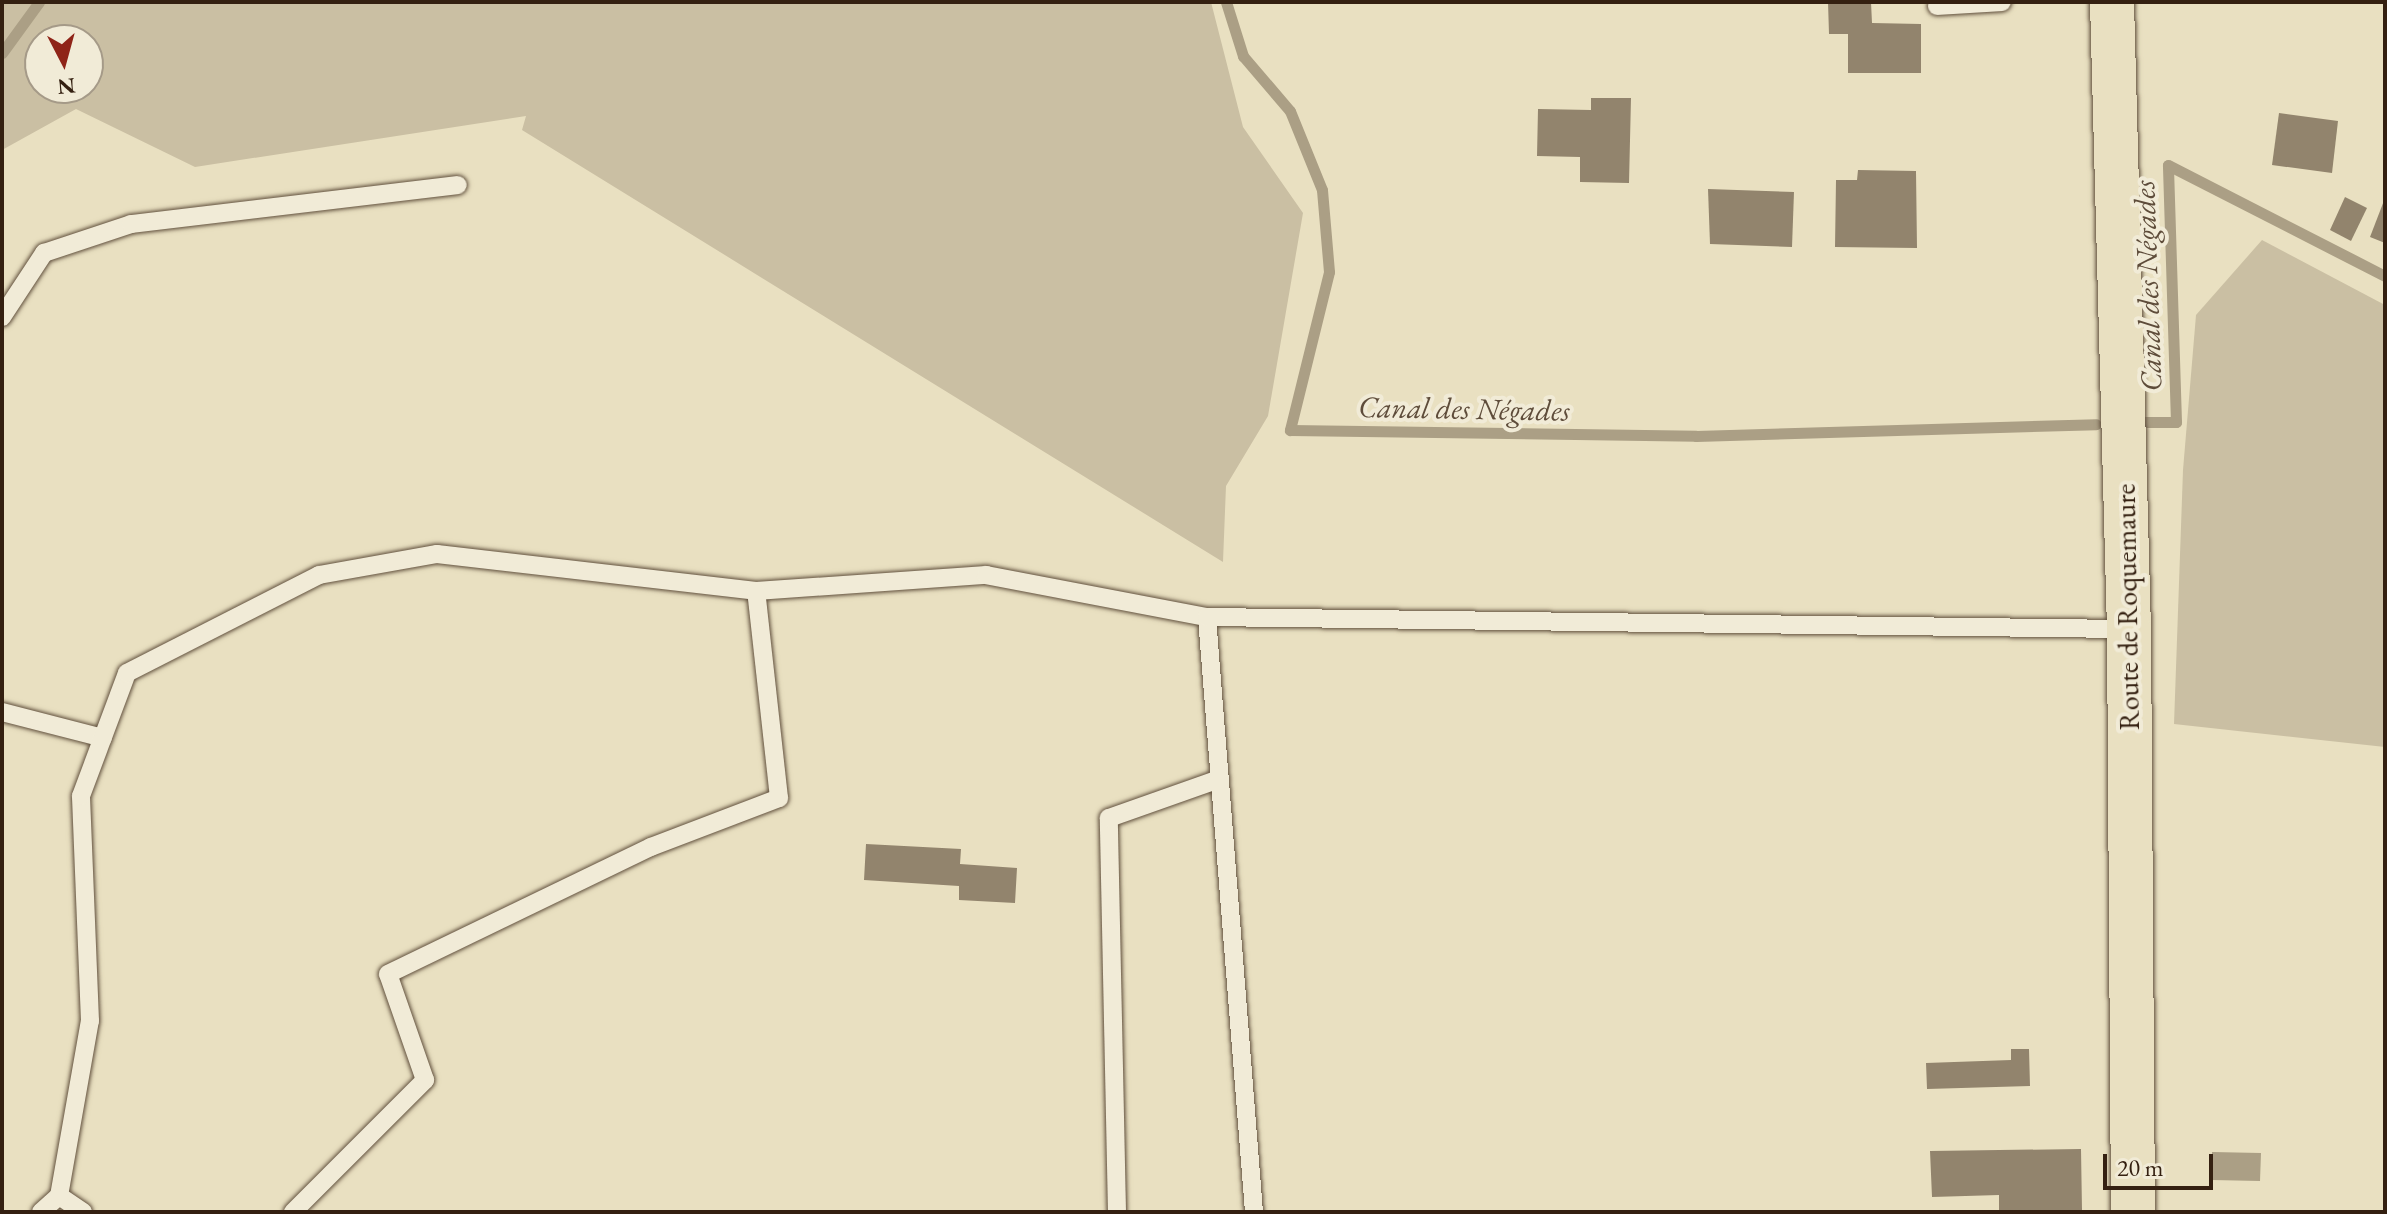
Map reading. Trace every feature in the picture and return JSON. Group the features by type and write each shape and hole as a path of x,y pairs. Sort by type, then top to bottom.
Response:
{"main road":[{"name":"Route de Roquemaure","path":"2112,2 2129,629 2133,1212"}],"lane":[{"path":"1937,6 2002,2"},
{"path":"2,317 44,253 131,224 458,185"},
{"path":"41,1212 59,1196 90,1021 81,796 127,673 319,575 437,554 756,591 986,575 1207,617 2129,629"},
{"path":"293,1212 425,1080 388,974 651,847 779,798 756,591"},
{"path":"1207,617 1254,1212"},
{"path":"2,712 103,738"},
{"path":"1117,1212 1109,818 1219,779"},
{"path":"59,1196 83,1212"}],"shaded area":[{"path":"2,2 1211,2 1243,127 1303,213 1268,416 1226,486 1223,562 522,130 526,116 195,167 76,109 2,150"},
{"path":"2262,240 2385,305 2385,747 2174,724 2183,470 2196,315"},
{"path":"2212,1152 2261,1153 2260,1181 2212,1180"}],"building":[{"path":"1828,2 1871,2 1872,23 1921,24 1921,73 1848,73 1848,34 1829,34"},
{"path":"1591,98 1631,98 1629,183 1580,182 1580,157 1537,156 1538,109 1591,110"},
{"path":"2279,113 2338,121 2332,173 2272,165"},
{"path":"1858,170 1916,171 1917,248 1835,247 1836,180 1857,180"},
{"path":"1708,189 1794,192 1792,247 1710,244"},
{"path":"2345,197 2367,208 2351,241 2330,230"},
{"path":"2385,198 2385,243 2370,237"},
{"path":"866,844 961,849 960,864 1017,868 1015,903 959,900 959,886 864,880"},
{"path":"2011,1049 2029,1049 2030,1086 1927,1089 1926,1063 2011,1060"},
{"path":"2081,1149 2082,1210 1999,1212 1999,1195 1932,1197 1930,1151"}],"waterway":[{"name":"Canal des Négades","path":"2,53 39,2"},
{"name":"Canal des Négades","path":"1226,2 1243,56 1290,111 1322,190 1329,272 1290,430 1696,436 2096,424"},
{"name":"Canal des Négades","path":"2141,422 2176,422 2168,165 2385,276"}]}
